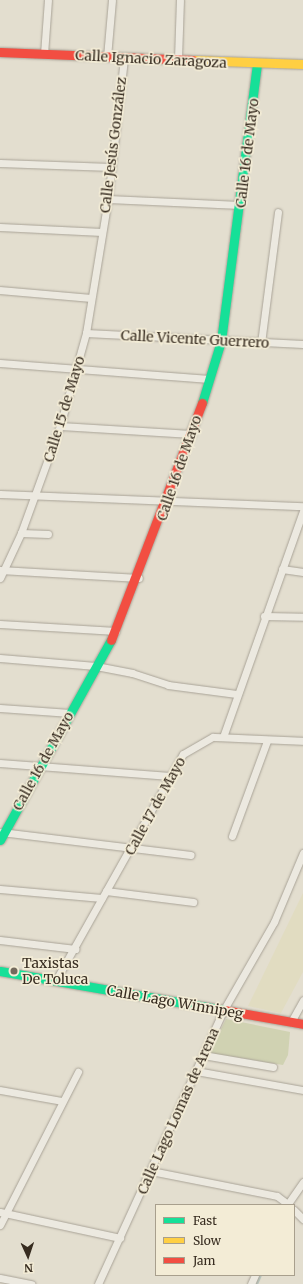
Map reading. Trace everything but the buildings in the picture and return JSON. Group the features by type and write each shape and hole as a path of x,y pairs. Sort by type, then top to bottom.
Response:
{"street":[{"path":"44,54 48,0"},
{"path":"107,57 112,0"},
{"path":"178,59 180,0"},
{"name":"Calle Ignacio Zaragoza","path":"0,52 178,59 257,64 303,64"},
{"name":"Calle Jesús González","path":"102,232 108,199 124,58"},
{"name":"Calle 16 de Mayo","path":"1,834 116,631 139,578 169,500 192,434 220,341 240,205 257,64"},
{"path":"0,163 111,167"},
{"path":"108,199 240,205"},
{"path":"261,343 278,212"},
{"path":"0,227 102,232"},
{"name":"Calle 15 de Mayo","path":"0,578 2,570 21,533 36,495 60,426 77,369 86,333 102,232"},
{"path":"0,290 91,298"},
{"name":"Calle Vicente Guerrero","path":"86,333 220,341 303,344"},
{"path":"0,363 209,379"},
{"path":"60,426 192,434"},
{"path":"0,494 303,506"},
{"path":"223,737 236,694 303,511"},
{"path":"21,533 48,534"},
{"path":"282,569 303,572"},
{"path":"2,570 139,578"},
{"path":"264,616 303,617"},
{"path":"0,624 116,631"},
{"path":"0,658 96,666 132,673 163,684 236,694"},
{"path":"0,708 70,713"},
{"name":"Calle 17 de Mayo","path":"56,980 75,949 106,891 134,846 183,754 195,745 223,737 303,741"},
{"path":"232,836 267,740"},
{"path":"0,763 170,776"},
{"path":"1,834 134,846 191,855"},
{"name":"Calle Lago Lomas de Arena","path":"98,1284 203,1055 224,1011 274,922 303,853"},
{"path":"0,889 102,898"},
{"path":"106,891 192,902"},
{"path":"0,940 75,949"},
{"name":"Calle Lago Winnipeg","path":"0,971 303,1024"},
{"path":"291,1022 303,1000"},
{"path":"203,1055 273,1067"},
{"path":"196,1071 303,1090"},
{"path":"0,1225 3,1213 78,1072"},
{"path":"0,1090 62,1101"},
{"path":"151,1171 277,1196 287,1204"},
{"path":"289,1204 303,1182"},
{"path":"295,1211 303,1219"},
{"path":"3,1213 120,1238"},
{"path":"0,1278 31,1284"}],"shaded area":[{"path":"303,893 303,972 281,1013 248,1006"}],"green space":[{"path":"226,1019 290,1032 288,1055 283,1065 209,1053"}],"waterway":[{"path":"256,1284 260,1276"}],"traffic: fast":[{"path":"202,403 221,341 257,64"},
{"path":"0,840 111,640"},
{"path":"0,971 224,1010"}],"traffic: slow":[{"path":"193,60 303,64"}],"traffic: jam":[{"path":"0,52 193,60"},
{"path":"111,640 202,403"},
{"path":"224,1010 303,1024"}],"place":[{"name":"Taxistas De Toluca","path":"14,971"}]}
